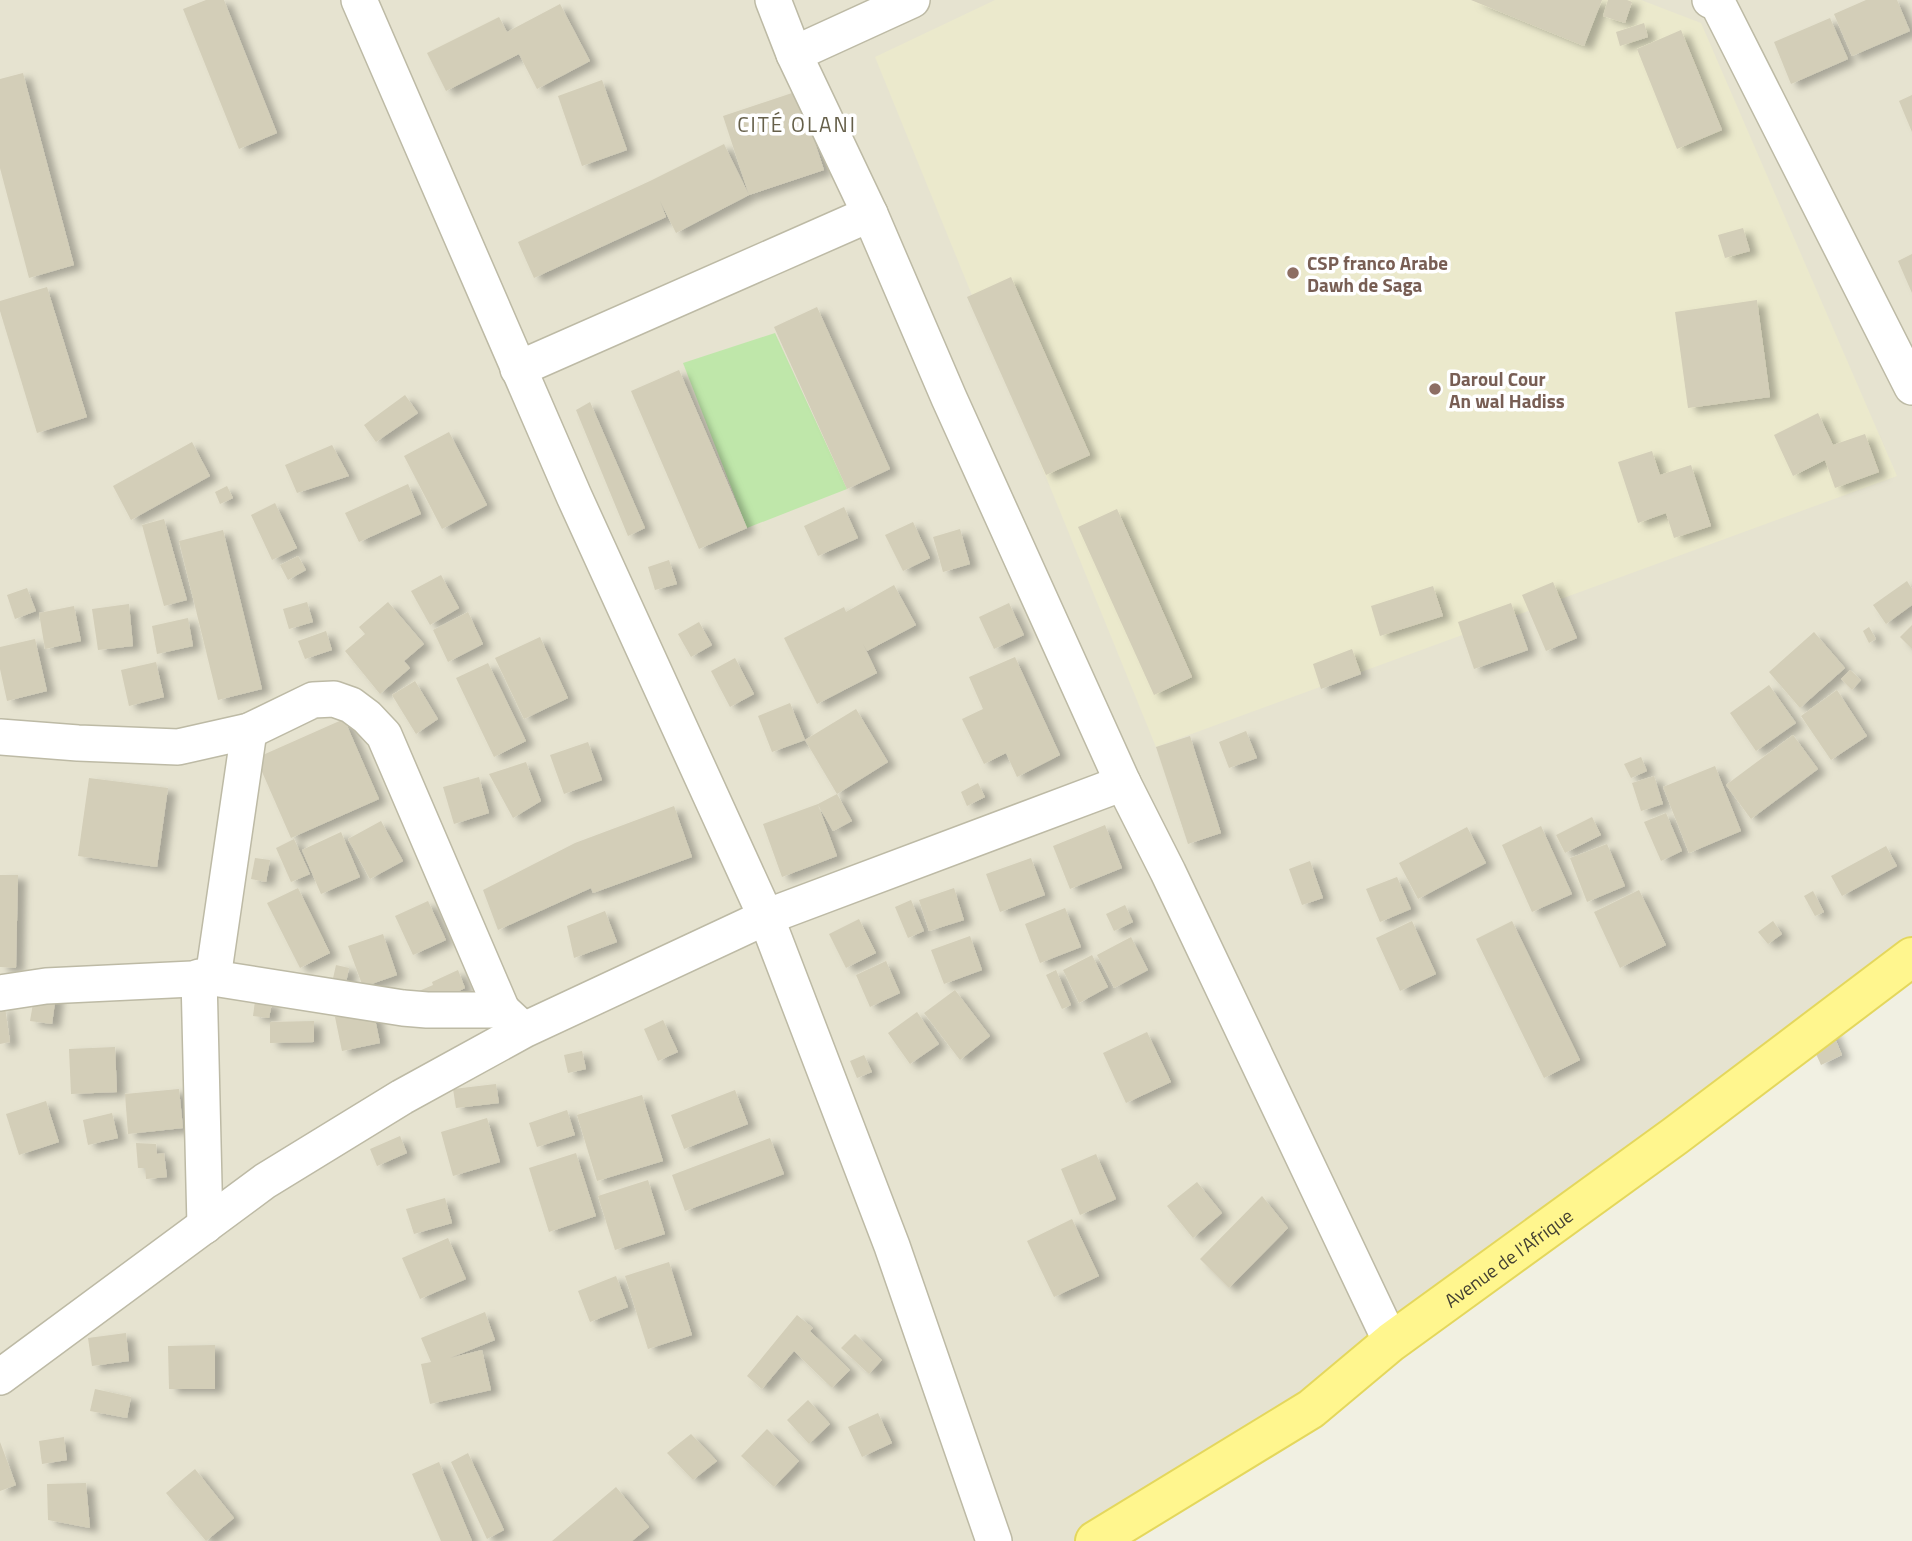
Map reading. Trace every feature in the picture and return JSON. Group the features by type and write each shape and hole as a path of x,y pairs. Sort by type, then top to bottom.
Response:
{"main road":[{"name":"Avenue de l'Afrique","path":"1095,1541 1311,1409 1391,1342 1664,1144 1912,957"}],"street":[{"path":"359,0 518,369 766,917 892,1246 994,1541"},
{"path":"773,0 794,54 870,214 948,398 1123,783 1168,872 1391,1342"},
{"path":"794,54 912,0"},
{"path":"1710,0 1718,4 1912,387"},
{"path":"518,369 870,214"},
{"path":"0,737 178,747 249,731 313,700 334,699 351,705 367,717 384,736 513,1020"},
{"path":"205,1226 206,978 249,731"},
{"path":"0,1377 276,1174 402,1097 513,1020 766,917 1123,783"},
{"path":"0,993 46,986 206,978 403,1008 513,1020"}],"shaded area":[{"path":"0,0 1912,0 1912,964 1096,1541 0,1541"},
{"name":"Daroul Cour An wal Hadiss","path":"995,0 1641,0 1701,23 1897,476 1156,747 875,57"}],"green space":[{"path":"775,333 847,489 747,528 683,363"}],"building":[{"path":"206,0 224,0 277,133 239,149 183,9"},
{"path":"1471,0 1602,0 1584,46"},
{"path":"1608,0 1632,2 1625,23 1603,16"},
{"path":"1866,0 1897,0 1910,31 1852,56 1834,14"},
{"path":"560,4 590,61 537,89 519,54 446,91 427,53 499,17 507,32"},
{"path":"1830,18 1848,59 1791,84 1774,42"},
{"path":"1644,23 1648,37 1620,46 1616,32"},
{"path":"1681,30 1722,130 1677,149 1637,49"},
{"path":"23,73 74,265 29,278 0,168 0,79"},
{"path":"602,80 627,150 582,166 558,96"},
{"path":"798,91 824,170 749,195 723,116"},
{"path":"1912,95 1912,132 1899,101"},
{"path":"724,144 749,195 676,233 660,201 666,217 534,278 518,242"},
{"path":"1743,228 1750,251 1725,258 1718,235"},
{"path":"1912,254 1912,293 1898,261"},
{"path":"1011,277 1090,455 1046,475 967,297"},
{"path":"47,287 87,417 37,433 0,311 0,301"},
{"path":"1757,300 1770,397 1688,408 1675,312"},
{"path":"817,307 890,469 847,489 774,327"},
{"path":"679,370 747,528 699,549 631,391"},
{"path":"405,395 418,413 376,442 364,425"},
{"path":"590,402 645,528 628,536 576,410"},
{"path":"1818,413 1833,445 1865,434 1879,472 1835,488 1825,460 1793,476 1774,435"},
{"path":"449,432 487,505 442,529 404,456"},
{"path":"192,442 210,476 131,520 113,486"},
{"path":"332,445 349,476 297,493 285,465"},
{"path":"1652,451 1660,475 1691,465 1711,526 1674,538 1666,513 1638,523 1618,462"},
{"path":"408,484 421,514 359,542 345,513"},
{"path":"227,486 233,498 220,504 215,492"},
{"path":"275,503 297,548 272,560 251,515"},
{"path":"844,507 858,538 818,556 804,526"},
{"path":"1117,509 1192,677 1154,695 1078,527"},
{"path":"164,519 187,600 164,606 142,525"},
{"path":"913,522 930,558 903,571 885,535"},
{"path":"960,529 970,564 943,572 933,537"},
{"path":"223,530 262,689 218,700 179,541"},
{"path":"298,556 306,570 288,580 280,565"},
{"path":"669,560 677,584 655,590 648,567"},
{"path":"441,575 459,608 430,625 411,591"},
{"path":"1907,581 1912,589 1912,605 1886,624 1873,605"},
{"path":"1553,582 1577,638 1546,651 1522,595"},
{"path":"894,585 916,625 867,651 863,644 877,673 817,704 784,638 844,607 846,612"},
{"path":"1433,586 1443,616 1380,636 1371,606"},
{"path":"27,588 36,611 15,619 7,595"},
{"path":"307,602 313,622 289,629 283,609"},
{"path":"388,602 424,644 404,661 410,668 380,694 345,651 365,634 359,627"},
{"path":"1009,603 1024,635 994,649 979,617"},
{"path":"1511,603 1528,650 1474,669 1458,622"},
{"path":"129,604 133,646 98,650 92,609"},
{"path":"74,606 81,641 45,649 39,613"},
{"path":"468,612 483,644 448,662 433,630"},
{"path":"188,618 193,646 157,654 152,626"},
{"path":"699,622 712,645 691,657 678,634"},
{"path":"1912,625 1912,649 1900,637"},
{"path":"1869,627 1876,639 1869,643 1863,631"},
{"path":"326,631 332,650 305,659 298,641"},
{"path":"1814,632 1845,668 1800,708 1769,672"},
{"path":"540,637 568,698 524,719 495,658"},
{"path":"35,639 47,691 7,701 0,669 0,647"},
{"path":"1352,649 1361,674 1321,689 1313,664"},
{"path":"1015,657 1060,755 1017,777 1006,753 984,764 962,719 983,709 969,677"},
{"path":"735,658 754,694 730,707 711,671"},
{"path":"156,662 164,697 129,706 121,670"},
{"path":"488,663 526,741 494,757 456,678"},
{"path":"1850,670 1861,680 1852,690 1841,679"},
{"path":"415,681 438,719 416,734 392,695"},
{"path":"1769,685 1796,723 1756,751 1730,713"},
{"path":"1837,690 1867,736 1831,760 1801,716"},
{"path":"790,703 805,740 772,752 758,716"},
{"path":"856,709 888,762 837,794 805,740"},
{"path":"344,719 379,799 291,838 256,758"},
{"path":"1246,731 1257,758 1229,768 1219,742"},
{"path":"1793,735 1818,769 1751,819 1726,785"},
{"path":"1190,736 1221,833 1188,844 1156,747"},
{"path":"588,742 602,780 564,794 550,755"},
{"path":"1641,757 1647,771 1631,778 1624,764"},
{"path":"526,762 541,801 513,818 489,774"},
{"path":"1715,766 1741,831 1689,853 1663,787"},
{"path":"1654,776 1663,804 1641,811 1632,783"},
{"path":"479,777 489,813 454,824 443,787"},
{"path":"89,778 168,788 157,867 78,856"},
{"path":"978,783 985,797 967,806 961,792"},
{"path":"837,794 852,821 833,831 818,805 837,856 782,877 763,824 818,804"},
{"path":"674,806 692,857 593,893 591,888 498,930 483,890 575,843"},
{"path":"1666,813 1682,851 1661,861 1644,822"},
{"path":"1592,817 1601,835 1565,853 1556,835"},
{"path":"381,821 403,861 370,879 348,839"},
{"path":"1105,825 1122,868 1070,889 1053,846"},
{"path":"1541,826 1572,894 1532,912 1502,845"},
{"path":"1467,827 1486,863 1418,899 1399,863"},
{"path":"341,832 360,877 321,894 302,850"},
{"path":"294,839 310,874 291,882 276,848"},
{"path":"1607,844 1625,886 1587,902 1570,858"},
{"path":"1886,846 1897,866 1842,896 1831,876"},
{"path":"255,858 270,860 266,882 251,879"},
{"path":"1031,858 1045,895 1000,912 986,874"},
{"path":"1310,861 1323,898 1302,905 1289,869"},
{"path":"0,875 18,875 16,968 0,967"},
{"path":"1397,877 1411,909 1380,922 1366,889"},
{"path":"298,888 330,953 300,968 267,903"},
{"path":"954,888 964,920 929,931 919,900"},
{"path":"1639,890 1666,945 1620,968 1594,912"},
{"path":"1813,891 1824,912 1815,916 1804,896"},
{"path":"911,900 924,931 908,938 895,907"},
{"path":"428,901 446,940 413,955 395,916"},
{"path":"1125,905 1133,922 1114,931 1106,914"},
{"path":"1065,908 1081,947 1040,963 1025,924"},
{"path":"605,911 617,942 574,958 567,926"},
{"path":"859,919 876,953 846,968 829,934"},
{"path":"1412,921 1436,974 1400,991 1376,938"},
{"path":"1512,921 1580,1060 1544,1078 1476,939"},
{"path":"1773,921 1782,934 1768,944 1758,932"},
{"path":"383,934 397,975 363,987 348,946"},
{"path":"970,936 982,970 944,984 931,950"},
{"path":"1131,937 1148,970 1114,988 1097,955"},
{"path":"1092,955 1108,987 1079,1003 1063,970"},
{"path":"886,961 900,993 870,1007 856,975"},
{"path":"336,965 349,968 345,987 332,983"},
{"path":"458,970 465,988 426,1008 419,991"},
{"path":"1056,970 1071,1005 1062,1009 1046,975"},
{"path":"955,990 990,1036 960,1060 924,1013"},
{"path":"35,992 56,995 52,1024 30,1021"},
{"path":"255,1001 272,1003 269,1018 253,1016"},
{"path":"0,1007 5,1007 10,1042 0,1044"},
{"path":"373,1009 380,1043 342,1051 335,1017"},
{"path":"917,1012 939,1044 910,1064 888,1033"},
{"path":"663,1020 678,1052 658,1061 644,1029"},
{"path":"314,1021 314,1042 270,1043 270,1022"},
{"path":"1831,1029 1842,1055 1821,1065 1809,1038"},
{"path":"1147,1032 1171,1082 1126,1103 1103,1053"},
{"path":"115,1047 117,1092 71,1094 69,1049"},
{"path":"582,1051 586,1069 568,1073 564,1055"},
{"path":"864,1055 872,1072 857,1078 850,1061"},
{"path":"496,1084 499,1103 456,1108 453,1089"},
{"path":"179,1089 183,1128 128,1134 125,1094"},
{"path":"735,1090 748,1124 684,1149 671,1115"},
{"path":"642,1095 663,1161 597,1181 577,1115"},
{"path":"46,1101 59,1142 19,1155 6,1114"},
{"path":"567,1110 575,1135 537,1147 529,1123"},
{"path":"112,1113 118,1138 88,1145 83,1120"},
{"path":"487,1118 500,1162 453,1176 441,1132"},
{"path":"400,1136 407,1153 377,1166 370,1149"},
{"path":"770,1138 784,1174 685,1211 672,1175"},
{"path":"136,1143 156,1144 157,1154 164,1153 167,1177 146,1179 145,1168 138,1168"},
{"path":"576,1153 596,1216 549,1232 529,1168"},
{"path":"1096,1154 1116,1199 1080,1215 1061,1169"},
{"path":"648,1180 665,1234 615,1250 598,1196"},
{"path":"1197,1182 1222,1213 1193,1238 1167,1206"},
{"path":"1262,1196 1288,1228 1229,1288 1200,1259"},
{"path":"445,1198 452,1223 414,1234 406,1209"},
{"path":"1072,1219 1099,1276 1054,1297 1027,1241"},
{"path":"448,1238 466,1279 420,1299 402,1258"},
{"path":"669,1262 692,1335 648,1349 625,1276"},
{"path":"616,1276 628,1307 590,1322 578,1291"},
{"path":"485,1312 495,1340 450,1358 482,1350 491,1390 430,1404 421,1364 431,1362 421,1338"},
{"path":"797,1315 813,1328 810,1331 850,1370 832,1388 794,1351 762,1389 747,1376"},
{"path":"126,1333 129,1361 92,1366 88,1338"},
{"path":"855,1334 882,1360 869,1374 841,1348"},
{"path":"215,1345 215,1389 169,1389 168,1346"},
{"path":"95,1389 131,1397 127,1418 90,1411"},
{"path":"808,1400 830,1424 809,1444 787,1420"},
{"path":"878,1413 892,1443 862,1457 848,1427"},
{"path":"767,1429 799,1461 774,1487 741,1456"},
{"path":"691,1434 717,1461 693,1480 667,1453"},
{"path":"64,1437 67,1460 42,1464 39,1441"},
{"path":"0,1442 16,1485 0,1491"},
{"path":"468,1453 504,1530 487,1539 451,1462"},
{"path":"439,1462 472,1541 441,1541 412,1474"},
{"path":"195,1469 234,1518 206,1541 166,1493"},
{"path":"86,1483 90,1528 48,1520 47,1484"},
{"path":"616,1487 649,1527 632,1541 552,1541"}],"place":[{"name":"CSP franco Arabe Dawh de Saga","path":"1293,273"},
{"name":"Daroul Cour An wal Hadiss","path":"1435,389"}],"district":[{"name":"CITÉ OLANI","path":"797,124"}]}
